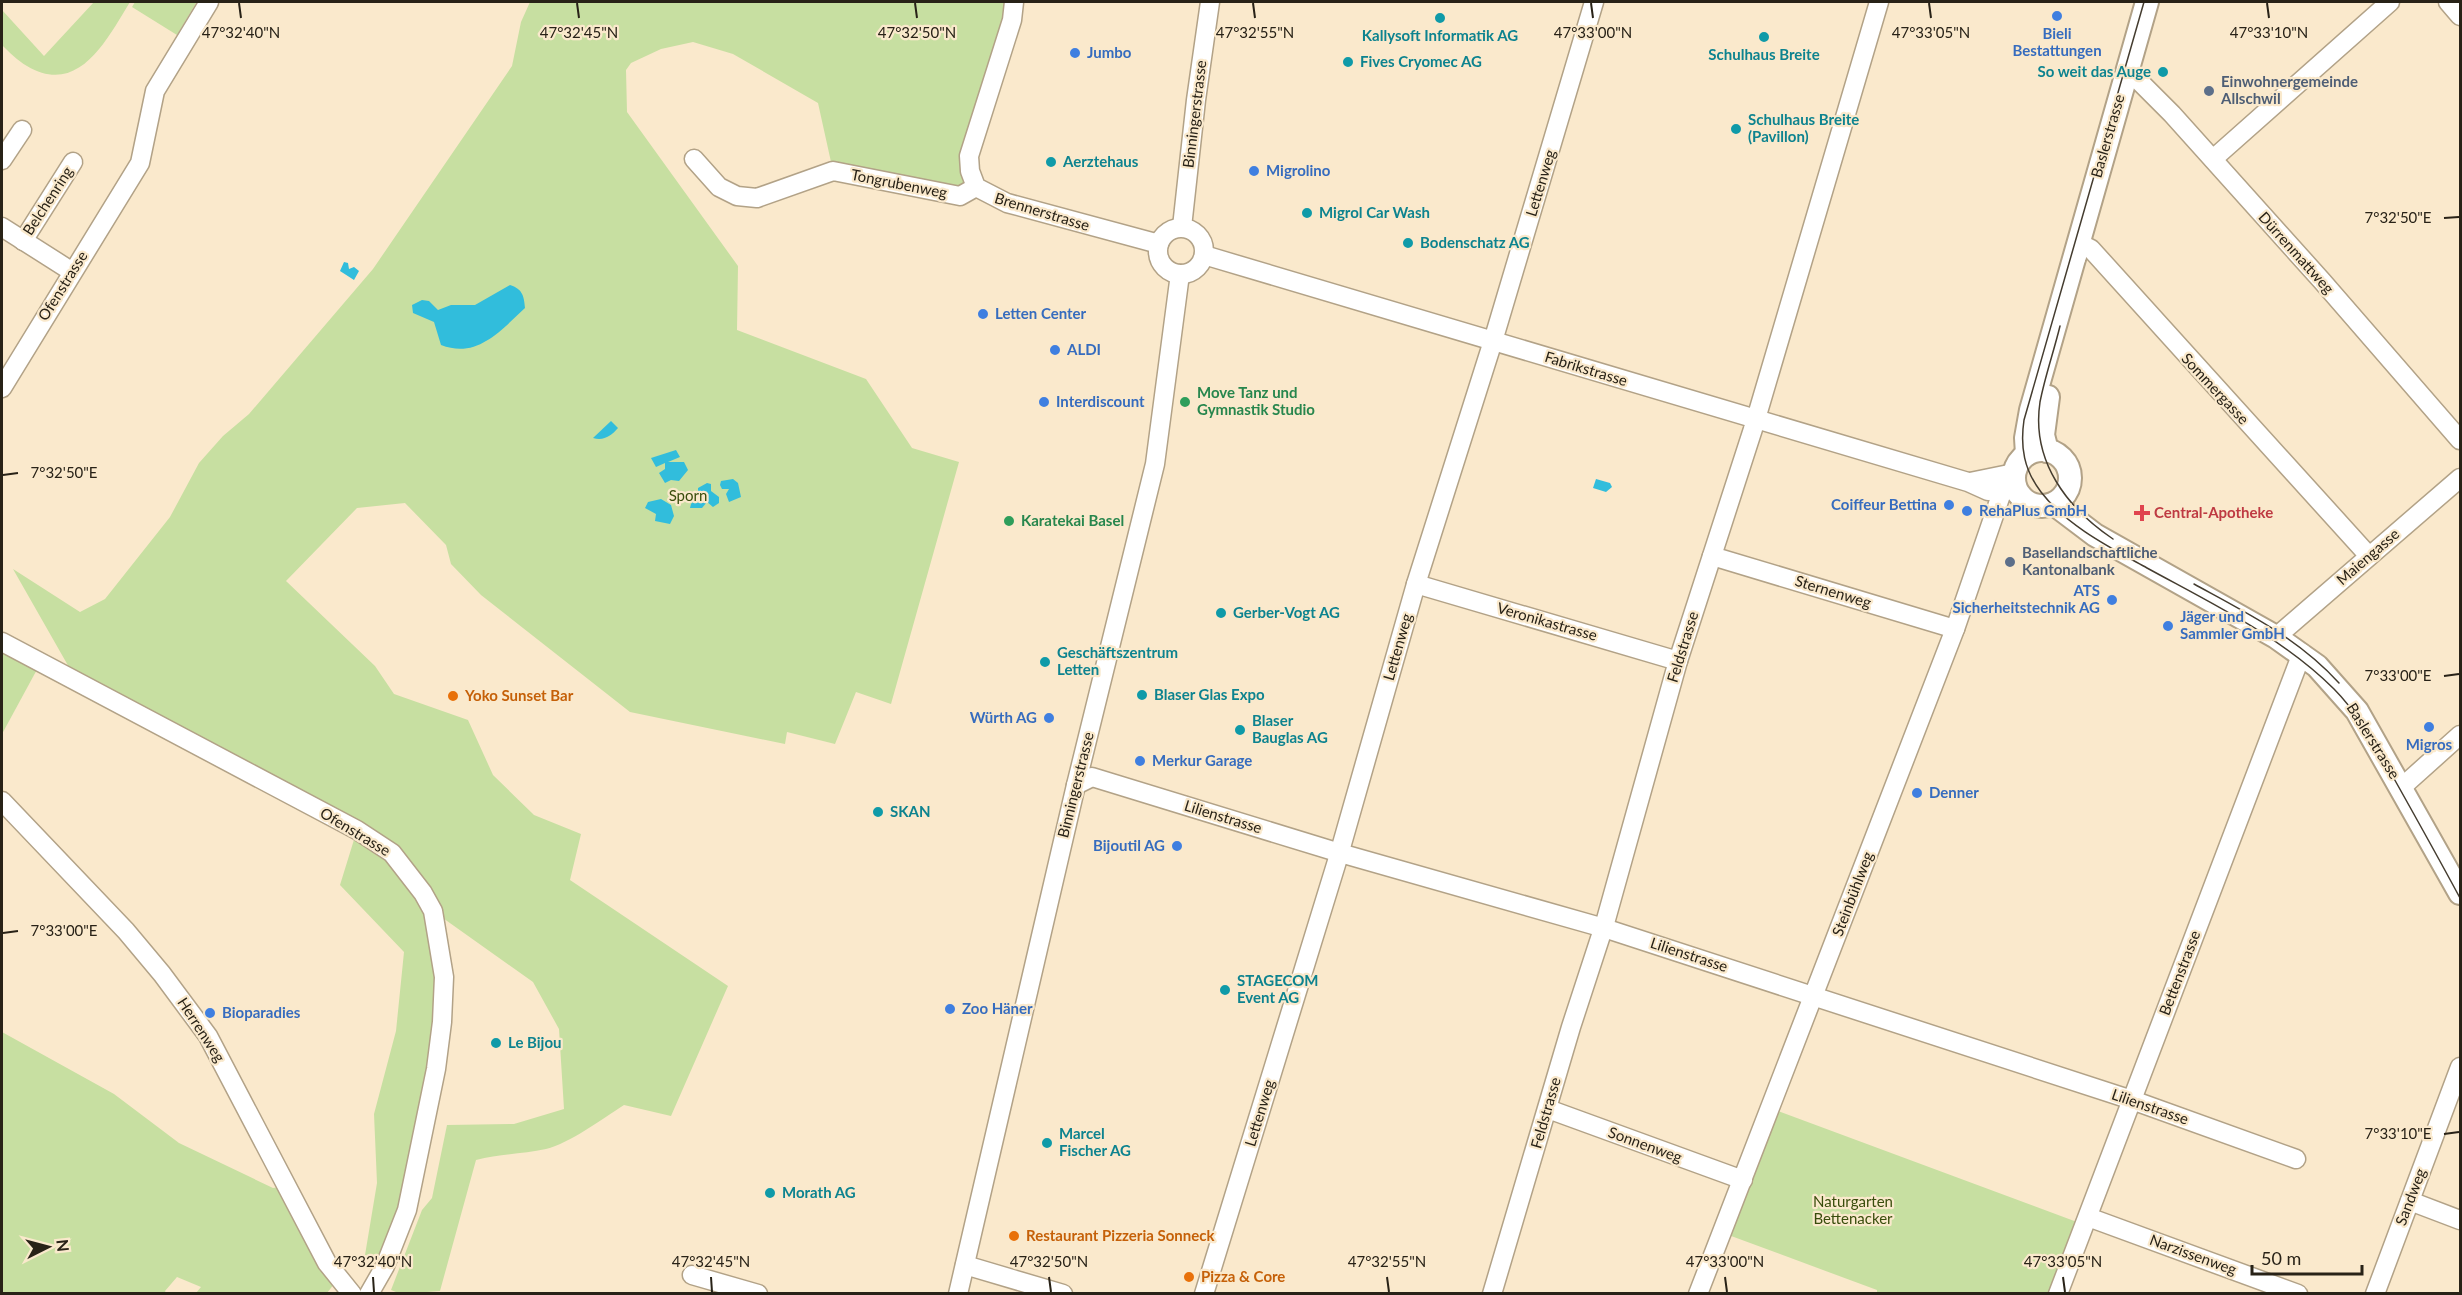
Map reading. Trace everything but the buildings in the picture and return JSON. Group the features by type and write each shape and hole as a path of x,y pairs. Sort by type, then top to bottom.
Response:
{"main road":[{"name":"Baslerstrasse","path":"2037,452 2026,438 2031,410 2147,2"},
{"path":"2037,452 2060,457 2070,477 2060,498 2038,507 2029,504 2011,485 2019,461 2037,452"},
{"name":"Baslerstrasse","path":"2060,498 2124,551 2276,637 2301,653 2338,687 2357,711 2460,893"}],"street":[{"name":"Ofenstrasse","path":"2,385 71,271 141,163 155,91 209,2"},
{"name":"Brennerstrasse","path":"1014,2 1012,20 969,156 970,171 976,187 1007,203 1159,244"},
{"name":"Binningerstrasse","path":"1182,227 1200,65 1210,2"},
{"name":"Lettenweg","path":"1204,1293 1340,853 1416,584 1493,341 1594,2"},
{"name":"Feldstrasse","path":"1492,1293 1604,928 1678,661 1756,420 1879,2"},
{"path":"2213,159 2390,2"},
{"path":"2448,2 2460,16"},
{"name":"Dürrenmattweg","path":"2127,69 2213,159 2460,440"},
{"path":"2,160 22,130"},
{"name":"Tongrubenweg","path":"694,159 719,187 737,196 757,198 833,171 960,196 976,187"},
{"name":"Belchenring","path":"71,271 9,235 74,162"},
{"path":"1182,227 1197,233 1202,239 1204,255 1198,267 1180,274 1162,264 1159,244 1168,232 1182,227"},
{"name":"Sommergasse","path":"2071,272 2081,244 2091,249 2369,556"},
{"name":"Fabrikstrasse","path":"1204,255 1968,482 2011,485"},
{"name":"Binningerstrasse","path":"958,1293 1076,784 1155,464 1180,274"},
{"name":"Maiengasse","path":"2276,637 2460,478"},
{"name":"Steinbühlweg","path":"1698,1293 2011,485"},
{"name":"Sternenweg","path":"1712,556 1954,628"},
{"name":"Veronikastrasse","path":"1416,584 1678,661"},
{"name":"Ofenstrasse","path":"2,642 357,830 392,853 423,893 433,911 444,977 442,1022 436,1069 407,1210 385,1266 369,1293"},
{"name":"Bettenstrasse","path":"2058,1293 2301,653"},
{"path":"2402,787 2460,735"},
{"name":"Lilienstrasse","path":"1076,784 1092,777 1340,853 1604,928 2132,1100 2296,1159"},
{"name":"Herrenweg","path":"2,801 126,931 162,974 208,1036 327,1263 352,1293"},
{"name":"Sandweg","path":"2375,1293 2460,1067"},
{"name":"Sonnenweg","path":"1548,1109 1743,1180"},
{"path":"2410,1201 2460,1220"},
{"name":"Narzissenweg","path":"2088,1216 2298,1293"},
{"path":"965,1265 1063,1293"},
{"path":"692,1275 758,1293"}],"green space":[{"path":"94,2 130,2 101,47 89,60 76,69 62,74 45,74 24,64 2,45 2,10 44,56"},
{"path":"135,2 196,3 177,35 132,7"},
{"name":"Sporn","path":"530,2 1014,2 969,155 976,187 960,196 833,171 818,103 733,54 693,42 661,49 631,63 626,70 627,112 738,266 737,330 866,379 912,448 959,462 891,704 856,692 835,744 787,732 785,744 630,712 481,595 451,564 446,545 405,503 357,508 286,581 375,666 394,694 468,720 493,775 534,815 581,834 570,880 728,986 671,1116 624,1105 586,1130 555,1146 476,1160 440,1291 401,1294 391,1290 422,1210 432,1198 447,1125 514,1124 564,1109 559,1029 533,982 433,911 442,1022 385,1266 365,1255 377,1183 374,1114 396,1031 404,952 340,885 357,830 70,669 13,569 80,612 105,599 170,517 199,463 223,436 249,414 373,269 512,66 521,22"},
{"path":"2,642 40,664 2,734"},
{"path":"2,1032 114,1094 179,1143 273,1188 288,1186 338,1279 327,1293 196,1293 201,1287 177,1277 165,1291 166,1293 2,1293"},
{"name":"Naturgarten Bettenacker","path":"1770,1108 2085,1225 2058,1294 1877,1293 1877,1290 1723,1233"}],"water":[{"path":"344,262 348,263 349,269 354,267 359,271 354,280 340,271"},
{"path":"510,285 522,293 525,308 497,334 477,346 454,348 441,345 434,322 413,313 412,305 422,300 429,301 438,310 451,305 475,305"},
{"path":"611,421 618,428 615,431 604,438 593,438"},
{"path":"676,450 680,457 668,462 684,462 688,470 679,481 671,480 665,483 659,473 665,469 665,463 656,467 651,458"},
{"path":"733,479 738,483 741,497 729,502 726,494 729,489 722,489 720,485 721,481"},
{"path":"1596,479 1610,483 1612,487 1606,492 1593,488"},
{"path":"707,483 711,484 711,491 719,497 719,503 713,507 707,502 702,508 690,508 698,495 698,488"},
{"path":"661,499 671,505 674,516 670,524 655,521 656,514 645,508 648,502"}],"tram line":[{"path":"2144,2 2024,420 2023,449 2027,467 2041,492 2076,526 2269,637 2314,670 2334,689 2351,708 2373,741 2460,898"},
{"path":"2060,326 2040,402 2041,444 2047,463 2067,498 2096,527 2113,539"},
{"path":"2194,584 2252,616 2289,640 2339,683"}],"place":[{"name":"Bieli Bestattungen","path":"2057,16"},
{"name":"Kallysoft Informatik AG","path":"1440,18"},
{"name":"Schulhaus Breite","path":"1764,37"},
{"name":"Jumbo","path":"1075,53"},
{"name":"Fives Cryomec AG","path":"1348,62"},
{"name":"So weit das Auge","path":"2163,72"},
{"name":"Einwohnergemeinde Allschwil","path":"2209,91"},
{"name":"Schulhaus Breite (Pavillon)","path":"1736,129"},
{"name":"Aerztehaus","path":"1051,162"},
{"name":"Migrolino","path":"1254,171"},
{"name":"Migrol Car Wash","path":"1307,213"},
{"name":"Bodenschatz AG","path":"1408,243"},
{"name":"Letten Center","path":"983,314"},
{"name":"ALDI","path":"1055,350"},
{"name":"Interdiscount","path":"1044,402"},
{"name":"Move Tanz und Gymnastik Studio","path":"1185,402"},
{"name":"Coiffeur Bettina","path":"1949,505"},
{"name":"RehaPlus GmbH","path":"1967,511"},
{"name":"Central-Apotheke","path":"2142,513"},
{"name":"Karatekai Basel","path":"1009,521"},
{"name":"Basellandschaftliche Kantonalbank","path":"2010,562"},
{"name":"ATS Sicherheitstechnik AG","path":"2112,600"},
{"name":"Gerber-Vogt AG","path":"1221,613"},
{"name":"Jäger und Sammler GmbH","path":"2168,626"},
{"name":"Geschäftszentrum Letten","path":"1045,662"},
{"name":"Blaser Glas Expo","path":"1142,695"},
{"name":"Yoko Sunset Bar","path":"453,696"},
{"name":"Würth AG","path":"1049,718"},
{"name":"Migros","path":"2429,727"},
{"name":"Blaser Bauglas AG","path":"1240,730"},
{"name":"Merkur Garage","path":"1140,761"},
{"name":"Denner","path":"1917,793"},
{"name":"SKAN","path":"878,812"},
{"name":"Bijoutil AG","path":"1177,846"},
{"name":"STAGECOM Event AG","path":"1225,990"},
{"name":"Zoo Häner","path":"950,1009"},
{"name":"Bioparadies","path":"210,1013"},
{"name":"Le Bijou","path":"496,1043"},
{"name":"Marcel Fischer AG","path":"1047,1143"},
{"name":"Morath AG","path":"770,1193"},
{"name":"Restaurant Pizzeria Sonneck","path":"1014,1236"},
{"name":"Pizza & Core","path":"1189,1277"}]}
